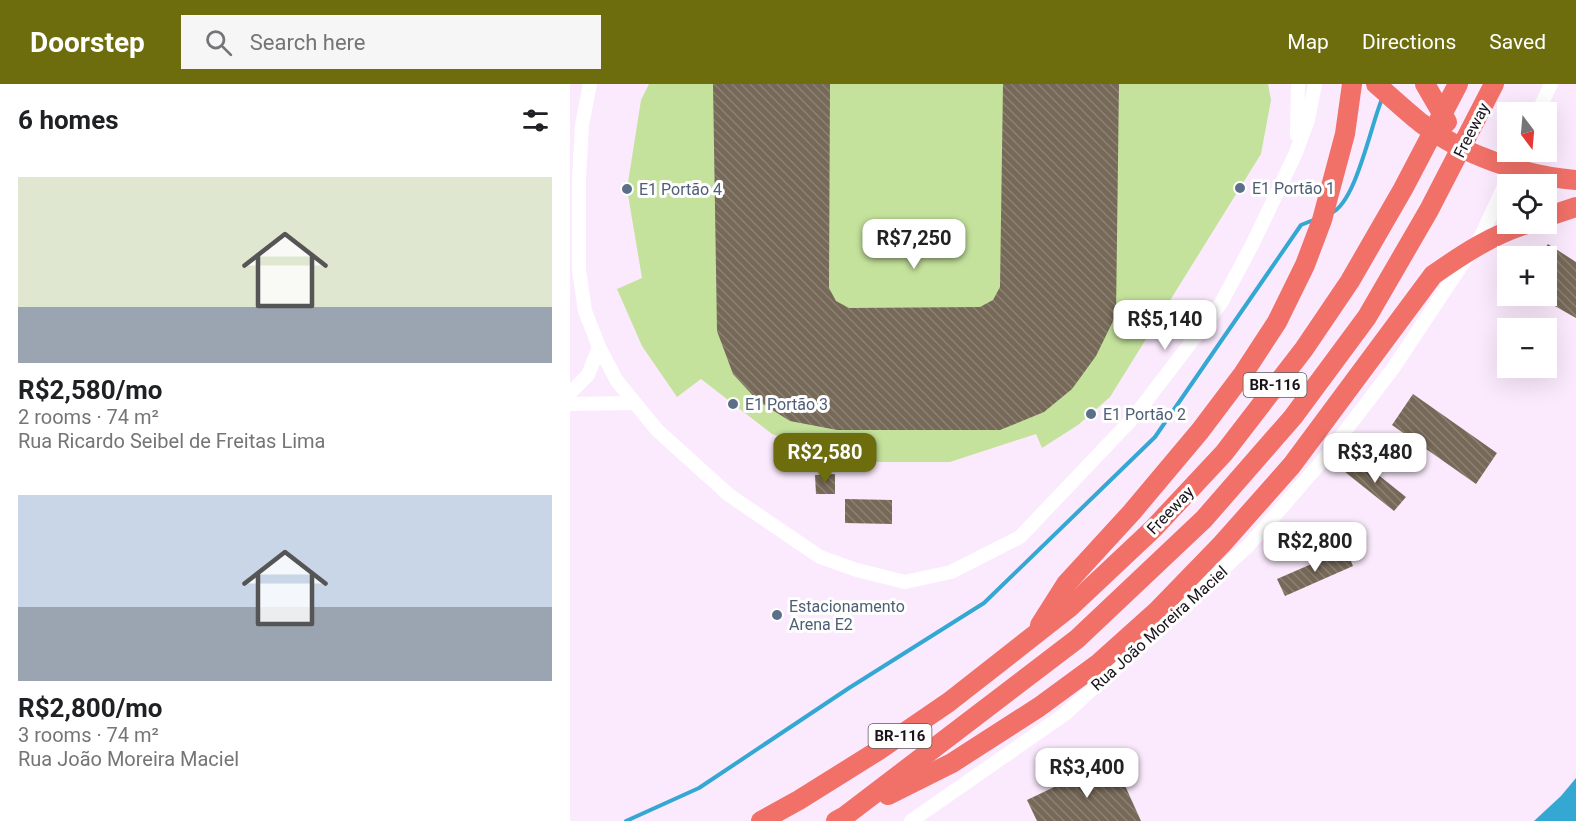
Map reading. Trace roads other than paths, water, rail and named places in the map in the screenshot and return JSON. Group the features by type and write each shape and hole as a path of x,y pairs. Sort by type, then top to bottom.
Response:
{"highway":[{"path":"1031,639 1066,584 1132,512 1200,431 1243,374 1277,322 1305,265 1322,220 1345,134 1352,84"},
{"path":"1376,84 1422,124 1455,144 1495,162 1525,172 1576,180"},
{"path":"1425,84 1437,102 1455,144"},
{"name":"Freeway","path":"761,821 879,750 949,702 1069,608 1153,529 1224,453 1304,349 1350,281 1403,189 1458,84"},
{"name":"Freeway","path":"840,819 1077,639 1204,519 1293,417 1367,317 1429,210 1494,84"},
{"path":"1557,213 1576,207"},
{"path":"840,819 952,763 1039,707 1099,663 1157,611 1222,544 1292,465 1433,275 1463,253 1500,234"}],"street":[{"path":"590,84 582,125 579,178 579,270 585,311 599,347 618,381 633,403 657,430 729,495 820,557 847,567 905,582 951,572 1020,537 1134,417 1221,303 1295,155 1308,120 1316,84"},
{"path":"1295,155 1298,84"},
{"path":"1543,102 1551,84"},
{"name":"Rua João Moreira Maciel","path":"912,821 1065,714 1248,546 1323,460 1394,367 1481,236 1515,162"},
{"path":"570,393 588,375 599,347"},
{"path":"570,404 633,403"}],"water":[{"path":"1576,778 1576,821 1534,821 1561,796"}],"waterway":[{"path":"1331,213 1340,206 1355,179 1382,99"},
{"path":"626,821 699,788 849,688 984,603 1155,437 1301,225 1316,219"}],"place":[{"name":"E1 Portão 1","path":"1240,188"},
{"name":"E1 Portão 4","path":"627,189"},
{"name":"E1 Portão 3","path":"733,404"},
{"name":"E1 Portão 2","path":"1091,414"},
{"name":"Estacionamento Arena E2","path":"777,615"}]}
